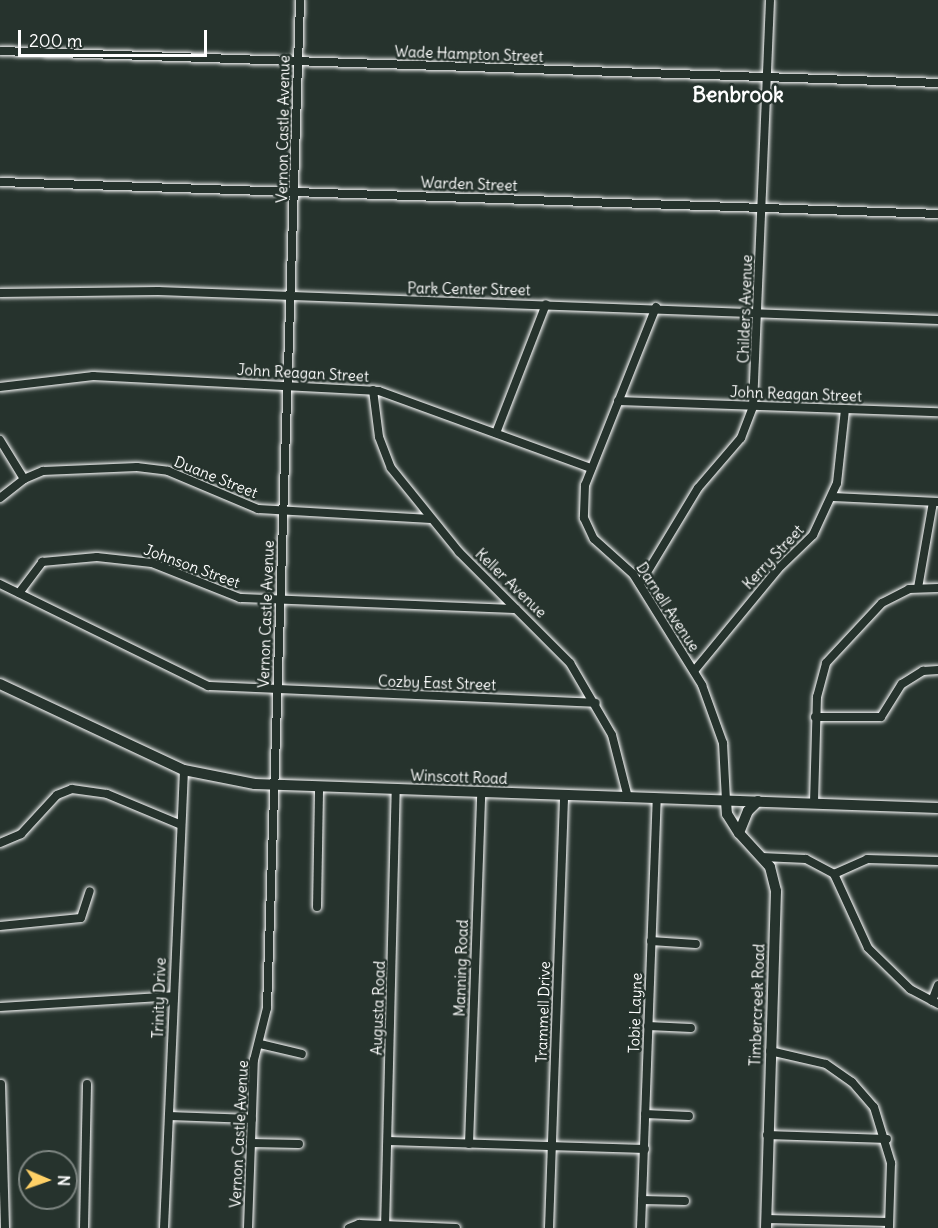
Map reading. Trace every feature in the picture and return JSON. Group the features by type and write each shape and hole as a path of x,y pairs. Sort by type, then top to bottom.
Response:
{"main road":[{"name":"Winscott Road","path":"0,684 184,770 274,785 938,808"},
{"name":"Timbercreek Road","path":"726,801 727,814 739,833 770,867 776,891 766,1224"},
{"path":"739,833 748,811 758,801"}],"street":[{"name":"Vernon Castle Avenue","path":"248,1228 254,1060 260,1044 267,1008 300,0"},
{"name":"Childers Avenue","path":"640,584 698,488 741,438 753,406 770,0"},
{"name":"Wade Hampton Street","path":"0,51 938,83"},
{"name":"Warden Street","path":"0,182 938,213"},
{"name":"Park Center Street","path":"0,292 115,289 758,310 938,320"},
{"path":"496,433 546,304"},
{"name":"Darnell Avenue","path":"656,308 591,468 582,500 588,529 640,584 694,671 720,728 726,801"},
{"name":"John Reagan Street","path":"0,387 93,376 374,390 591,468"},
{"name":"Keller Avenue","path":"374,390 379,437 387,458 431,519 570,663 596,702 619,752 628,798"},
{"name":"John Reagan Street","path":"618,400 938,412"},
{"name":"Kerry Street","path":"694,671 778,569 813,535 833,497 841,466 845,409"},
{"path":"0,440 24,479"},
{"name":"Duane Street","path":"0,498 24,479 57,469 153,468 187,478 233,501 283,512 431,519"},
{"path":"833,497 936,502 918,588"},
{"name":"Johnson Street","path":"19,593 42,562 97,557 135,559 222,594 280,602 516,609"},
{"name":"Cozby East Street","path":"0,584 195,682 221,688 596,702"},
{"path":"814,803 815,717 821,676 832,653 882,603 918,588 938,588"},
{"path":"815,717 881,717 902,684 924,671 938,670"},
{"name":"Trinity Drive","path":"164,1228 179,824 184,770"},
{"path":"317,907 318,787"},
{"path":"0,843 21,834 57,795 72,789 107,794 179,824"},
{"name":"Augusta Road","path":"385,1226 396,789"},
{"name":"Manning Road","path":"469,1144 481,792"},
{"name":"Trammell Drive","path":"549,1228 564,796"},
{"name":"Tobie Layne","path":"641,1228 657,799"},
{"path":"762,857 806,859 834,873 868,948 903,984 935,1003 938,985"},
{"path":"834,873 867,859 938,861"},
{"path":"0,926 81,918 90,891"},
{"path":"651,941 696,944"},
{"path":"0,1007 173,996"},
{"path":"648,1026 691,1028"},
{"path":"260,1044 302,1054"},
{"path":"766,1224 889,1225 886,1139 867,1097 835,1069 770,1051"},
{"path":"1,1084 5,1228"},
{"path":"84,1228 87,1084"},
{"path":"645,1114 689,1116"},
{"path":"169,1116 252,1119"},
{"path":"767,1135 886,1139"},
{"path":"388,1141 645,1149"},
{"path":"251,1143 299,1144"},
{"path":"642,1200 685,1201"},
{"path":"349,1228 385,1226 456,1228"}],"district":[{"name":"Benbrook","path":"738,95"}]}
